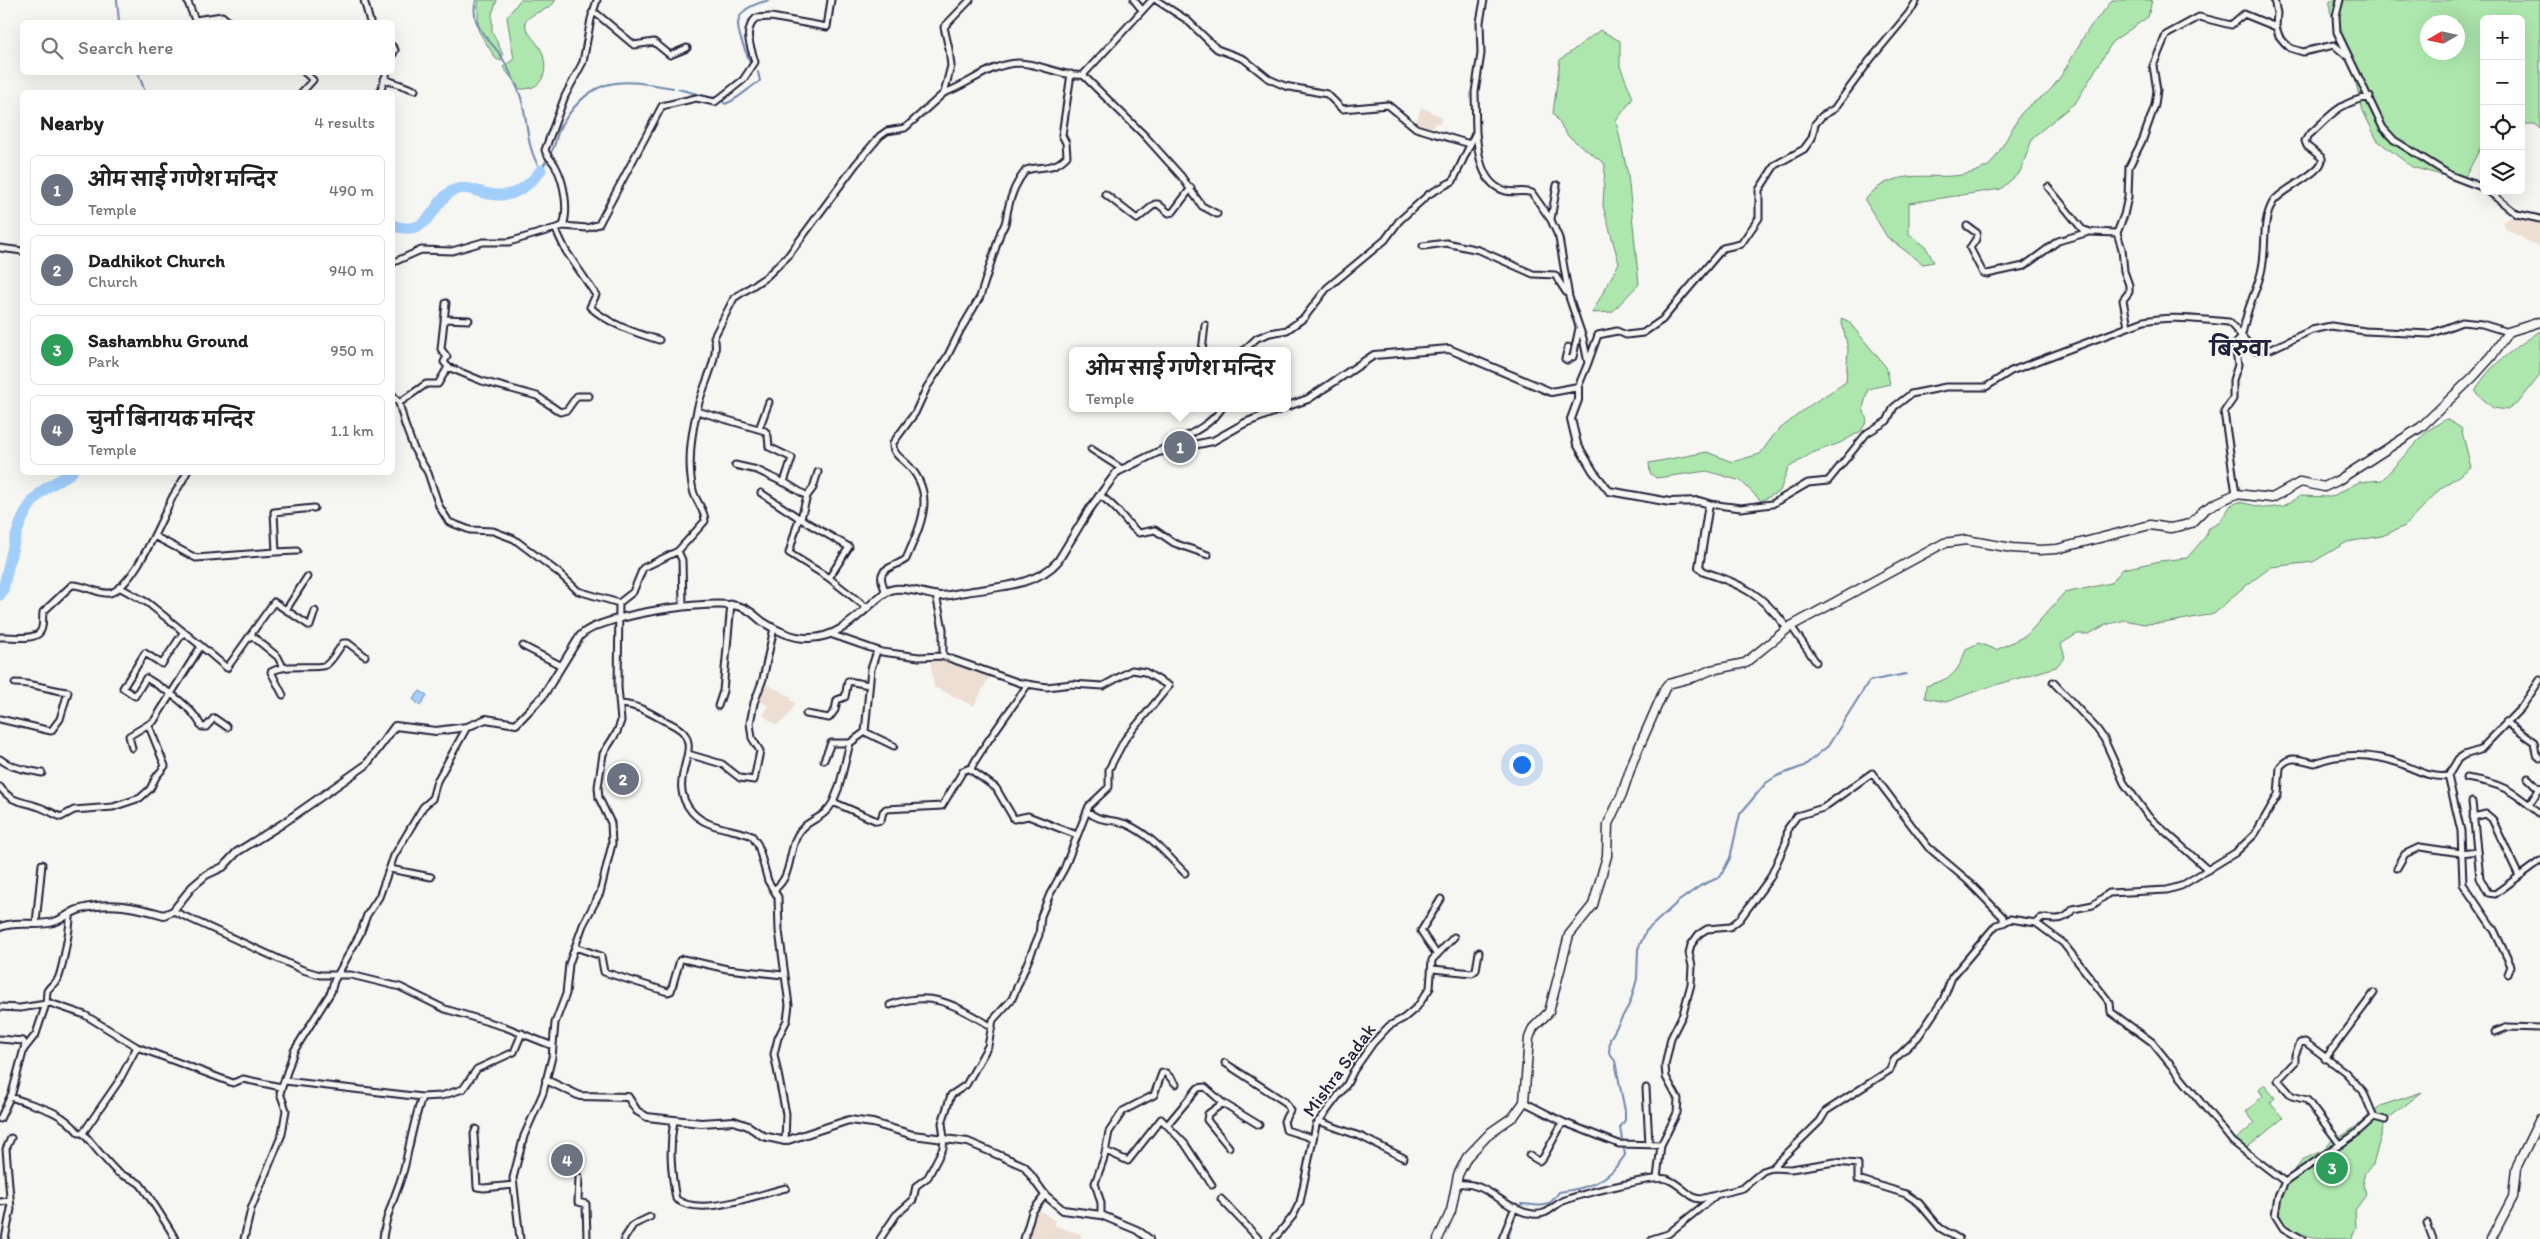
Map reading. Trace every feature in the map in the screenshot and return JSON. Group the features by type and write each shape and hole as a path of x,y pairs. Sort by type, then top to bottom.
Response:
{"main road":[{"path":"1438,1239 1451,1211 1458,1175 1467,1157 1491,1132 1514,1116 1524,1102 1529,1038 1533,1028 1549,1012 1569,935 1588,913 1595,901 1606,862 1608,824 1622,794 1633,761 1653,717 1661,693 1668,684 1694,678 1711,670 1745,663 1789,627 1944,543 1966,540 2021,549 2057,549 2150,524 2170,528 2192,523 2209,506 2236,494 2272,498 2301,482 2324,487 2337,481 2421,427 2474,378 2508,332 2540,322"},
{"path":"2491,1239 2513,1198 2516,1168 2540,1119"}],"street":[{"path":"187,0 195,20 222,16 227,20"},
{"path":"364,0 369,20"},
{"path":"563,226 565,211 563,190 553,161 546,154 546,146 565,96 583,62 592,12 597,0"},
{"path":"395,262 421,250 452,250 483,242 509,242 556,230 563,226 587,228 599,224 662,106 696,98 715,102 743,80 755,62 748,38 750,26 756,18 771,17 827,27 831,0"},
{"path":"944,93 950,66 949,49 944,27 970,0"},
{"path":"1134,0 1142,10"},
{"path":"1083,75 1152,0"},
{"path":"1156,0 1187,20 1216,49 1244,58 1269,79 1285,86 1327,94 1342,109 1388,105 1416,128 1470,144"},
{"path":"1484,0 1480,22 1481,54 1475,92 1476,132 1480,160 1492,183 1503,190 1532,193 1551,220 1560,238 1569,297 1588,363"},
{"path":"1917,0 1909,14 1834,109 1822,116 1815,124 1812,138 1804,149 1775,165 1759,190 1759,218 1741,244 1723,248 1662,320 1643,333 1626,335 1617,331 1598,335 1578,387 1578,400 1571,419 1577,444 1593,471 1610,491 1670,502 1700,501 1741,508 1772,504 1808,483 1828,481 1868,433 1887,421 1894,407 1911,394 1946,387 1986,387 2011,371 2144,321 2172,316 2229,322 2241,338 2254,350 2271,349 2312,330 2331,326 2365,331 2430,334 2442,331 2456,322 2462,322 2482,324 2508,332"},
{"path":"2274,0 2277,13 2276,27 2278,36 2290,48 2310,52 2334,45 2347,56"},
{"path":"2340,0 2336,16 2337,32 2347,56 2370,97 2383,128 2394,140 2450,175 2480,186"},
{"path":"592,12 597,14 634,45 654,42 670,55 686,48"},
{"path":"2128,327 2123,300 2129,292 2130,285 2124,271 2122,249 2117,233 2128,197 2129,167 2143,139 2155,105 2157,90 2153,66 2166,36 2199,17 2231,25 2244,14 2276,27"},
{"path":"520,1239 513,1178 524,1136 539,1105 546,1080 553,1046 555,1023 566,994 568,969 575,946 600,893 610,857 612,829 599,798 598,781 603,754 618,732 621,720 618,687 620,650 619,603 633,592 643,568 678,552 705,521 704,512 693,491 690,464 697,411 717,349 714,337 730,304 738,294 766,277 788,256 856,164 883,133 905,128 944,93 987,71 1010,64 1021,63 1083,75 1146,136 1191,188 1202,206 1217,214"},
{"path":"886,592 881,582 881,577 891,566 906,559 923,517 923,486 892,448 892,443 915,413 927,388 947,357 980,297 1001,231 1005,226 1008,207 1016,182 1026,170 1046,168 1061,162 1067,156 1066,143 1062,134 1070,74"},
{"path":"304,90 313,80 307,75"},
{"path":"381,90 386,75"},
{"path":"384,79 415,90"},
{"path":"2236,494 2224,412 2233,399 2233,380 2238,365 2235,345 2241,338 2262,269 2266,244 2264,225 2268,213 2274,199 2305,176 2317,170 2322,161 2322,158 2307,146 2305,141 2342,105 2352,100 2370,97"},
{"path":"1247,347 1257,338 1287,330 1304,318 1328,288 1385,240 1398,221 1429,194 1453,181 1476,132"},
{"path":"1551,220 1557,185"},
{"path":"2048,187 2082,229 2090,232"},
{"path":"1105,194 1137,219 1155,204 1158,204 1169,213 1173,212 1191,188"},
{"path":"2493,195 2517,214 2540,219"},
{"path":"1966,226 1977,234 1970,248 1983,273 1987,274 2024,266 2058,241 2090,232 2117,233"},
{"path":"556,230 566,251 596,295 590,307 598,314 626,328 659,340"},
{"path":"1423,246 1446,244 1479,250 1533,274 1555,275 1569,297"},
{"path":"0,248 20,251"},
{"path":"446,303 441,349 447,357 444,362 448,367 482,381 537,396 560,412 567,410 577,396 589,396"},
{"path":"444,318 469,320"},
{"path":"1202,347 1205,325"},
{"path":"1568,347 1565,359 1567,360 1573,357 1579,327"},
{"path":"1291,405 1308,398 1374,355 1449,349 1552,392 1578,387"},
{"path":"399,403 426,384 438,384 448,367"},
{"path":"395,398 399,403 414,449 428,473 442,512 449,522 470,530 493,530 514,539 559,573 578,592 619,603"},
{"path":"759,428 769,402"},
{"path":"697,411 759,428 767,433 768,447 792,458 784,483"},
{"path":"0,927 11,922 54,922 78,909 98,906 118,905 164,915 173,911 192,887 206,875 222,867 236,852 282,824 366,765 395,726 431,731 467,727 486,719 512,725 521,721 543,696 560,666 584,632 618,620 683,605 731,604 754,613 763,622 774,628 806,638 830,634 844,628 886,592 898,588 943,596 1010,585 1048,571 1058,561 1110,480 1122,469 1158,452 1205,424 1220,412"},
{"path":"1158,452 1213,441 1245,423 1273,412"},
{"path":"1091,449 1122,469"},
{"path":"735,465 757,470 807,496"},
{"path":"818,472 813,488 807,496 789,553 829,578 867,608"},
{"path":"0,637 32,637 39,634 42,630 43,612 72,585 82,585 106,593 111,593 119,587 138,563 185,475"},
{"path":"761,493 849,547 829,578"},
{"path":"1099,495 1117,507 1129,526 1139,533 1155,530 1174,543 1208,555"},
{"path":"1709,504 1699,567 1704,572 1749,589 1760,596 1773,608 1816,662"},
{"path":"276,552 274,512 314,508"},
{"path":"154,536 196,558 297,551"},
{"path":"678,552 682,560 683,605"},
{"path":"286,610 307,577"},
{"path":"119,587 148,603 227,668 274,602 310,626 315,611"},
{"path":"936,595 943,629 943,656"},
{"path":"718,706 724,685 731,604"},
{"path":"688,754 722,764 740,778 754,780 760,751 753,742 750,723 754,703 764,680 774,628"},
{"path":"183,633 162,664 145,653 123,688 135,696 146,678 171,693 186,706 202,727 206,727 214,718 227,727"},
{"path":"830,634 877,651 919,657 943,656 1028,684 1047,688 1072,684 1103,686 1110,684 1129,670 1136,670 1169,686 1125,739 1109,770 1109,787 1093,801 1087,811 1064,869 1050,894 1041,916 1039,935 1016,992 1008,1006 997,1015 991,1026 988,1046 966,1085 954,1092 948,1102 942,1122 943,1148 933,1169 926,1180 916,1186 913,1200 896,1215 880,1239"},
{"path":"251,635 278,656 283,667"},
{"path":"283,695 271,672 283,667 321,667 327,664 343,643 348,643 365,656"},
{"path":"132,748 129,736 149,726 154,721 201,646"},
{"path":"523,646 560,666"},
{"path":"824,760 831,743 850,743 865,732 869,684 877,651"},
{"path":"2508,974 2511,966 2494,930 2464,884 2459,820 2448,776 2458,759 2480,750 2521,708 2540,680"},
{"path":"806,714 829,718 835,710 837,700 845,697 848,681 869,684"},
{"path":"2054,682 2097,729 2104,739 2124,784 2148,816 2208,870"},
{"path":"0,719 51,731 60,719 68,692 38,688 32,683 15,683"},
{"path":"833,802 880,822 886,809 942,806 963,771 970,768 1028,684"},
{"path":"620,704 633,705 644,709 679,729 688,742 688,754 681,778 686,804 697,816 713,824 752,836 758,845 768,881 775,889 778,897 783,975 788,993 787,1020 778,1038 774,1054 786,1114 785,1141"},
{"path":"2506,722 2534,742 2536,754 2540,758"},
{"path":"0,787 14,801 34,805 61,817 74,810 95,810 126,804 146,793 165,766 149,726"},
{"path":"244,1239 251,1208 282,1134 286,1110 280,1093 285,1081 287,1066 294,1051 331,992 367,915 379,896 394,856 423,807 432,798 437,781 467,727"},
{"path":"865,732 894,746"},
{"path":"775,889 781,885 788,872 792,847 799,831 825,814 833,802 839,787 850,743"},
{"path":"2036,923 2041,918 2063,920 2070,915 2073,909 2093,905 2109,893 2167,890 2181,886 2235,853 2255,834 2278,795 2280,767 2288,759 2300,759 2315,763 2327,758 2378,756 2428,775 2448,776"},
{"path":"0,759 6,763 42,773"},
{"path":"970,768 996,788 1014,819 1028,816 1077,835"},
{"path":"1657,1178 1661,1145 1677,1113 1678,1099 1666,1077 1665,1066 1671,1038 1683,1014 1691,984 1692,966 1689,954 1691,946 1699,934 1707,929 1730,927 1740,919 1770,878 1786,842 1788,828 1797,816 1823,808 1872,773 1922,840 1967,880 2000,914 2003,923"},
{"path":"2466,778 2491,781 2517,794 2540,814"},
{"path":"2528,778 2540,790 2529,805"},
{"path":"2472,802 2480,878 2488,893 2495,894 2540,861"},
{"path":"1087,811 1095,818 1126,824 1149,837 1185,872"},
{"path":"2473,817 2486,814 2492,819 2519,876"},
{"path":"2397,868 2405,854 2420,847 2461,853 2477,851"},
{"path":"36,923 42,864"},
{"path":"390,869 431,877"},
{"path":"1437,955 1421,930 1441,899"},
{"path":"173,911 303,970 338,976 351,976 400,987 445,1010 522,1033 553,1046"},
{"path":"0,1119 11,1096 25,1048 36,1034 46,1004 47,991 57,981 65,943 70,933 70,915"},
{"path":"1772,1168 1820,1120 1826,1111 1890,1070 1894,1060 1918,1037 1943,1000 1952,977 1996,925 2010,919 2036,923 2063,944 2087,971 2090,981 2110,1003 2111,1012 2152,1042 2233,1142 2285,1182"},
{"name":"Mishra Sadak","path":"1274,1239 1292,1216 1300,1202 1312,1138 1318,1121 1347,1084 1373,1043 1389,1026 1417,1008 1430,988 1433,969 1432,960 1454,937"},
{"path":"575,946 601,956 604,972 668,992 671,990 680,960 683,959 736,970 783,975"},
{"path":"1433,969 1472,973 1476,970 1479,952"},
{"path":"2325,1059 2374,993"},
{"path":"890,1005 922,997 937,999 953,1004 991,1026"},
{"path":"0,1007 20,1008 46,1004 86,1015 136,1048 233,1083 243,1079 281,1087"},
{"path":"2495,1032 2508,1027 2540,1028"},
{"path":"285,1081 422,1097 449,1094 463,1089 477,1069 514,1052 522,1033"},
{"path":"0,1039 23,1041 25,1048"},
{"path":"2340,1144 2307,1100 2292,1096 2278,1080 2295,1062 2295,1055 2300,1043 2306,1042 2325,1059 2345,1072 2363,1091 2374,1118"},
{"path":"83,1133 119,1081 136,1048"},
{"path":"1225,1063 1285,1102 1290,1110 1284,1122 1286,1130 1312,1138"},
{"path":"1101,1214 1101,1203 1094,1183 1106,1151 1109,1132 1126,1108 1151,1097 1156,1092 1162,1073 1166,1073 1176,1084"},
{"path":"546,1080 580,1096 625,1096 630,1099 641,1115 701,1123 734,1121 748,1126 763,1136 785,1141 849,1120 914,1135 957,1139 982,1146 1024,1166 1046,1195 1063,1210 1101,1214 1137,1230 1149,1239"},
{"path":"1167,1125 1198,1088 1205,1087 1223,1102 1259,1125"},
{"path":"1646,1088 1650,1144"},
{"path":"11,1096 52,1110 73,1125 79,1133 83,1133 118,1173 138,1182 145,1189 164,1222 171,1229 175,1239"},
{"path":"383,1239 385,1222 404,1165 411,1126 422,1097"},
{"path":"1223,1102 1208,1114 1207,1120 1229,1147"},
{"path":"1524,1102 1564,1122 1622,1143 1661,1145"},
{"path":"2302,1239 2283,1228 2275,1215 2278,1198 2285,1182 2374,1118 2385,1120"},
{"path":"1106,1151 1128,1162 1161,1119 1185,1144 1212,1185"},
{"path":"674,1120 671,1140 671,1174 676,1200 680,1203 702,1207 718,1205 786,1188"},
{"path":"1318,1121 1362,1137 1404,1158"},
{"path":"1529,1155 1539,1161 1543,1158 1564,1122"},
{"path":"476,1130 474,1134 477,1187 484,1188 514,1184"},
{"path":"5,1239 10,1221 6,1149 11,1138"},
{"path":"1456,1184 1466,1183 1481,1187 1527,1213 1547,1213 1564,1200 1657,1178 1667,1179 1695,1198 1714,1197 1743,1188 1763,1171 1772,1168 1791,1169 1835,1162 1858,1164 1858,1179 1906,1194 1919,1203 1940,1228 1959,1239"},
{"path":"579,1177 578,1202 586,1204 588,1239"},
{"path":"1024,1239 1032,1212 1046,1195"},
{"path":"1652,1239 1668,1234 1699,1211 1714,1197"},
{"path":"1221,1199 1259,1239"},
{"path":"0,1202 9,1201"},
{"path":"1502,1239 1509,1218 1516,1208"},
{"path":"624,1239 633,1225 650,1217"},
{"path":"2427,1223 2433,1239"}],"shaded area":[{"path":"1421,107 1442,117 1440,123 1435,123 1433,127 1426,126 1425,129 1415,126"},
{"path":"2512,216 2540,224 2540,248 2505,228 2503,222"},
{"path":"930,659 948,659 990,675 974,706 934,687"},
{"path":"764,683 792,697 790,700 796,703 788,716 777,725 763,715 769,706 756,699"},
{"path":"1038,1209 1055,1221 1055,1226 1081,1234 1081,1239 1027,1239 1034,1214"}],"green space":[{"path":"478,0 497,0 492,14 492,31 503,55 501,61 496,59 478,30"},
{"path":"520,0 556,0 549,7 532,15 525,22 527,30 542,52 545,66 539,83 528,89 520,89 503,67 514,59 507,17"},
{"path":"2112,0 2152,0 2148,17 2113,41 2076,102 2033,137 2020,172 2001,189 1909,203 1909,234 1925,246 1934,262 1923,264 1887,237 1865,200 1878,187 1892,180 1907,177 1955,176 1971,173 1988,166 2000,151 2020,115 2052,88 2089,29"},
{"path":"2330,0 2540,0 2540,129 2534,124 2525,124 2525,15 2480,15 2480,149 2463,181 2412,167 2377,140 2363,111 2347,48 2330,11"},
{"path":"1600,30 1620,41 1620,66 1633,98 1616,121 1628,175 1639,284 1612,312 1592,313 1619,263 1603,206 1605,164 1568,136 1553,113 1560,60"},
{"path":"1841,318 1848,321 1886,367 1890,384 1868,389 1863,408 1867,421 1861,431 1840,443 1812,453 1788,468 1780,491 1761,501 1741,481 1707,471 1656,478 1650,473 1649,463 1707,452 1732,462 1760,454 1776,432 1809,406 1846,382 1848,349"},
{"path":"2540,331 2540,375 2519,402 2507,410 2493,408 2475,392 2481,382 2487,373 2503,358"},
{"path":"2446,419 2461,428 2471,467 2440,489 2405,526 2382,536 2347,542 2313,562 2271,567 2239,591 2214,614 2164,623 2144,624 2125,620 2105,625 2089,634 2077,634 2061,644 2065,657 2056,667 1946,702 1925,698 1926,686 1948,678 1960,665 1966,649 1979,643 1996,650 2027,635 2064,593 2111,583 2123,569 2160,561 2187,558 2206,536 2207,529 2219,523 2231,505 2239,502 2266,508 2284,506 2300,496 2331,497 2359,482 2382,480 2427,431"},
{"path":"2264,1085 2275,1098 2270,1103 2283,1118 2243,1151 2233,1142 2255,1123 2246,1112 2263,1096 2259,1090"},
{"path":"2422,1092 2385,1121 2373,1165 2365,1172 2363,1179 2366,1195 2355,1210 2356,1227 2351,1239 2328,1239 2308,1236 2291,1229 2275,1215 2283,1184 2302,1160 2324,1150 2334,1138 2342,1136 2357,1126 2380,1106"}],"water":[{"path":"420,691 427,695 420,706 413,699"}],"waterway":[{"path":"117,0 119,20"},
{"path":"476,0 474,9 480,30 504,61 521,97 531,150 541,170 553,149 560,126 574,108 597,88 623,82 673,88"},
{"path":"750,62 741,39 738,22 746,9 770,0"},
{"path":"722,100 725,104 730,102 760,81 758,72"},
{"path":"139,75 144,90"},
{"path":"678,89 713,98 717,96"},
{"path":"395,226 405,228 415,227 423,223 441,201 454,190 463,188 487,194 505,195 520,190 541,170"},
{"path":"0,595 3,590 16,535 27,509 45,489 67,475"},
{"path":"1508,1239 1515,1215 1521,1204 1546,1205 1559,1192 1589,1186 1612,1172 1625,1155 1620,1128 1625,1120 1625,1111 1615,1061 1609,1053 1610,1039 1630,1003 1637,979 1638,949 1646,931 1679,901 1700,886 1720,877 1730,858 1740,814 1766,783 1777,776 1804,766 1828,746 1869,681 1906,674"}],"place":[{"name":"ओम साई गणेश मन्दिर","path":"1180,447"},
{"name":"Dadhikot Church","path":"623,779"},
{"name":"चुर्ना बिनायक मन्दिर","path":"567,1160"},
{"name":"Sashambhu Ground","path":"2332,1168"}],"district":[{"name":"बिरुवा","path":"2240,348"}]}
